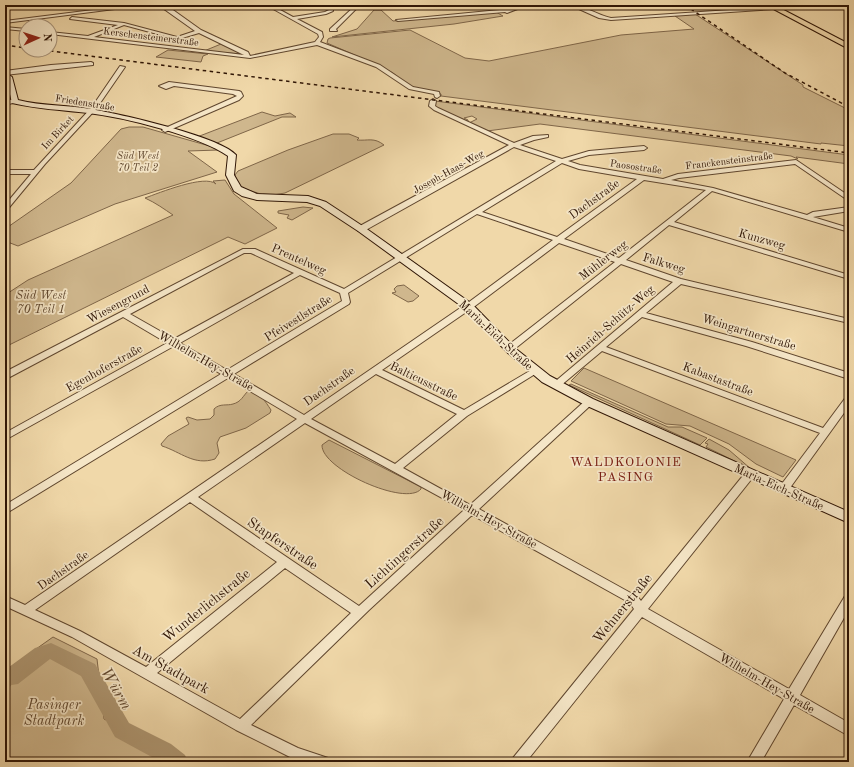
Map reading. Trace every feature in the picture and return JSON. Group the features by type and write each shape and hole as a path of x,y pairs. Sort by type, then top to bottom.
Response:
{"main road":[{"path":"771,6 849,47"}],"street":[{"path":"5,6 15,5"},
{"path":"5,22 144,5"},
{"path":"164,5 166,8 199,31 246,53 246,56 250,57"},
{"path":"268,5 294,18 320,34 321,37 317,43 378,66 411,88 437,93 437,96"},
{"path":"294,18 326,13 331,11 330,5"},
{"path":"335,30 332,30 358,5"},
{"path":"398,20 489,10 508,11 526,5"},
{"path":"572,5 601,17 611,19 771,6"},
{"path":"58,16 124,24 176,38"},
{"path":"89,38 124,24"},
{"path":"5,28 18,29"},
{"path":"158,46 176,38 199,31"},
{"name":"Kerschensteinerstraße","path":"58,34 250,57 317,43"},
{"path":"5,73 91,64"},
{"name":"Im Birket","path":"5,208 34,172 91,111 122,67"},
{"path":"5,73 9,77 15,101 5,103"},
{"path":"165,130 237,99 240,96 239,93 175,84"},
{"name":"Friedenstraße","path":"15,101 91,111 179,134"},
{"name":"Paosostraße","path":"433,101 432,106 441,112 514,145 561,161 601,172 666,180 711,189 849,230"},
{"name":"Maria-Eich-Straße","path":"179,134 215,144 230,152 233,159 231,180 241,192 264,198 298,198 316,201 361,229 468,306 507,346 536,371 556,385 589,402 849,518"},
{"name":"Joseph-Haas-Weg","path":"361,229 514,145 533,138 546,136"},
{"name":"Pfeivestlstraße","path":"5,510 346,302 344,292 561,161 583,155 644,148"},
{"name":"Franckensteinstraße","path":"666,180 678,176 796,162 849,199"},
{"path":"5,172 34,172"},
{"name":"Dachstraße","path":"26,610 468,306 559,241 643,177"},
{"name":"Mühlerweg","path":"507,346 514,344 711,189"},
{"path":"809,217 813,214 849,209"},
{"name":"Falkweg","path":"477,212 679,281 849,321"},
{"name":"Kunzweg","path":"669,223 849,277"},
{"name":"Prentelweg","path":"243,251 252,252 344,292"},
{"name":"Wiesengrund","path":"5,376 243,251"},
{"name":"Egenhoferstraße","path":"5,437 299,272"},
{"name":"Heinrich-Schütz-Weg","path":"556,385 602,348 679,281"},
{"name":"Wilhelm-Hey-Straße","path":"124,314 305,419 634,600 644,613 849,730"},
{"name":"Weingartnerstraße","path":"640,314 749,344 849,376"},
{"name":"Kabastastraße","path":"602,348 825,432"},
{"name":"Balticusstraße","path":"374,370 464,414"},
{"path":"396,469 464,414 536,371"},
{"path":"783,489 849,399"},
{"name":"Lichtingerstraße","path":"241,726 360,613 589,402"},
{"name":"Wehnerstraße","path":"518,762 640,608 750,474"},
{"name":"Stapferstraße","path":"190,497 360,613"},
{"name":"Wunderlichstraße","path":"147,673 285,562"},
{"path":"754,762 849,599"},
{"name":"Am Stadtpark","path":"5,601 76,634 241,726 295,753 323,762"}],"green space":[{"path":"374,10 381,10 393,21 496,12 503,16 454,24 332,37 357,29"},
{"path":"695,14 803,85 803,87 849,110 849,146 821,144 441,96 441,94 410,87 393,73 380,66 327,43 328,39 330,38 410,30 465,58 489,61 621,35 694,29 675,16"},
{"path":"221,44 242,54 204,51"},
{"path":"168,50 208,54 203,56 201,62 156,57"},
{"path":"435,101 849,155 849,164 796,157 798,159 791,156 540,124 487,131 469,123 477,119 472,116 464,118 468,120 468,122 438,108 435,106"},
{"path":"262,112 275,116 290,113 296,117 282,117 217,143 197,137"},
{"name":"Süd West 70 Teil 2","path":"129,127 143,127 219,150 188,151 217,172 115,204 18,246 5,241 5,229 71,183 121,129"},
{"path":"333,134 349,134 359,138 357,140 374,140 384,145 285,193 267,196 239,187 235,175 238,171 288,150"},
{"name":"Süd West 70 Teil 1","path":"225,180 234,194 277,228 245,244 228,237 5,347 5,295 28,280 173,215 145,198 182,185 202,181 216,184 213,181"},
{"path":"303,207 313,208 292,220 287,218 289,215 278,213 278,211"},
{"path":"404,285 419,296 413,301 408,302 392,293 396,292 394,289 397,286"},
{"path":"584,368 796,460 783,477 756,464 729,444 690,426 666,424 571,381"},
{"path":"571,384 668,427 682,427 707,438 700,445 569,385"},
{"path":"248,391 256,393 267,403 271,410 270,413 246,428 220,437 217,443 219,453 215,459 207,461 194,460 162,446 161,444 168,436 189,424 186,418 188,417 197,420 210,419 214,415 214,409 216,407 236,403"},
{"path":"709,439 729,450 751,469 706,447 708,444 705,443"},
{"path":"329,440 421,487 421,489 412,493 399,493 366,483 349,474 335,465 325,455 322,445"},
{"name":"Pasinger Stadtpark","path":"53,637 97,659 104,719 192,762 5,762 5,671"}],"waterway":[{"name":"Würm","path":"5,678 11,678 42,654 51,651 88,670 122,730 164,751 177,762"},
{"name":"Würm","path":"5,685 11,678"}],"railway":[{"path":"685,5 785,73 849,107"},
{"path":"5,45 18,47"},
{"path":"58,52 849,153"}],"district":[{"name":"WALDKOLONIE PASING","path":"626,468"}]}
